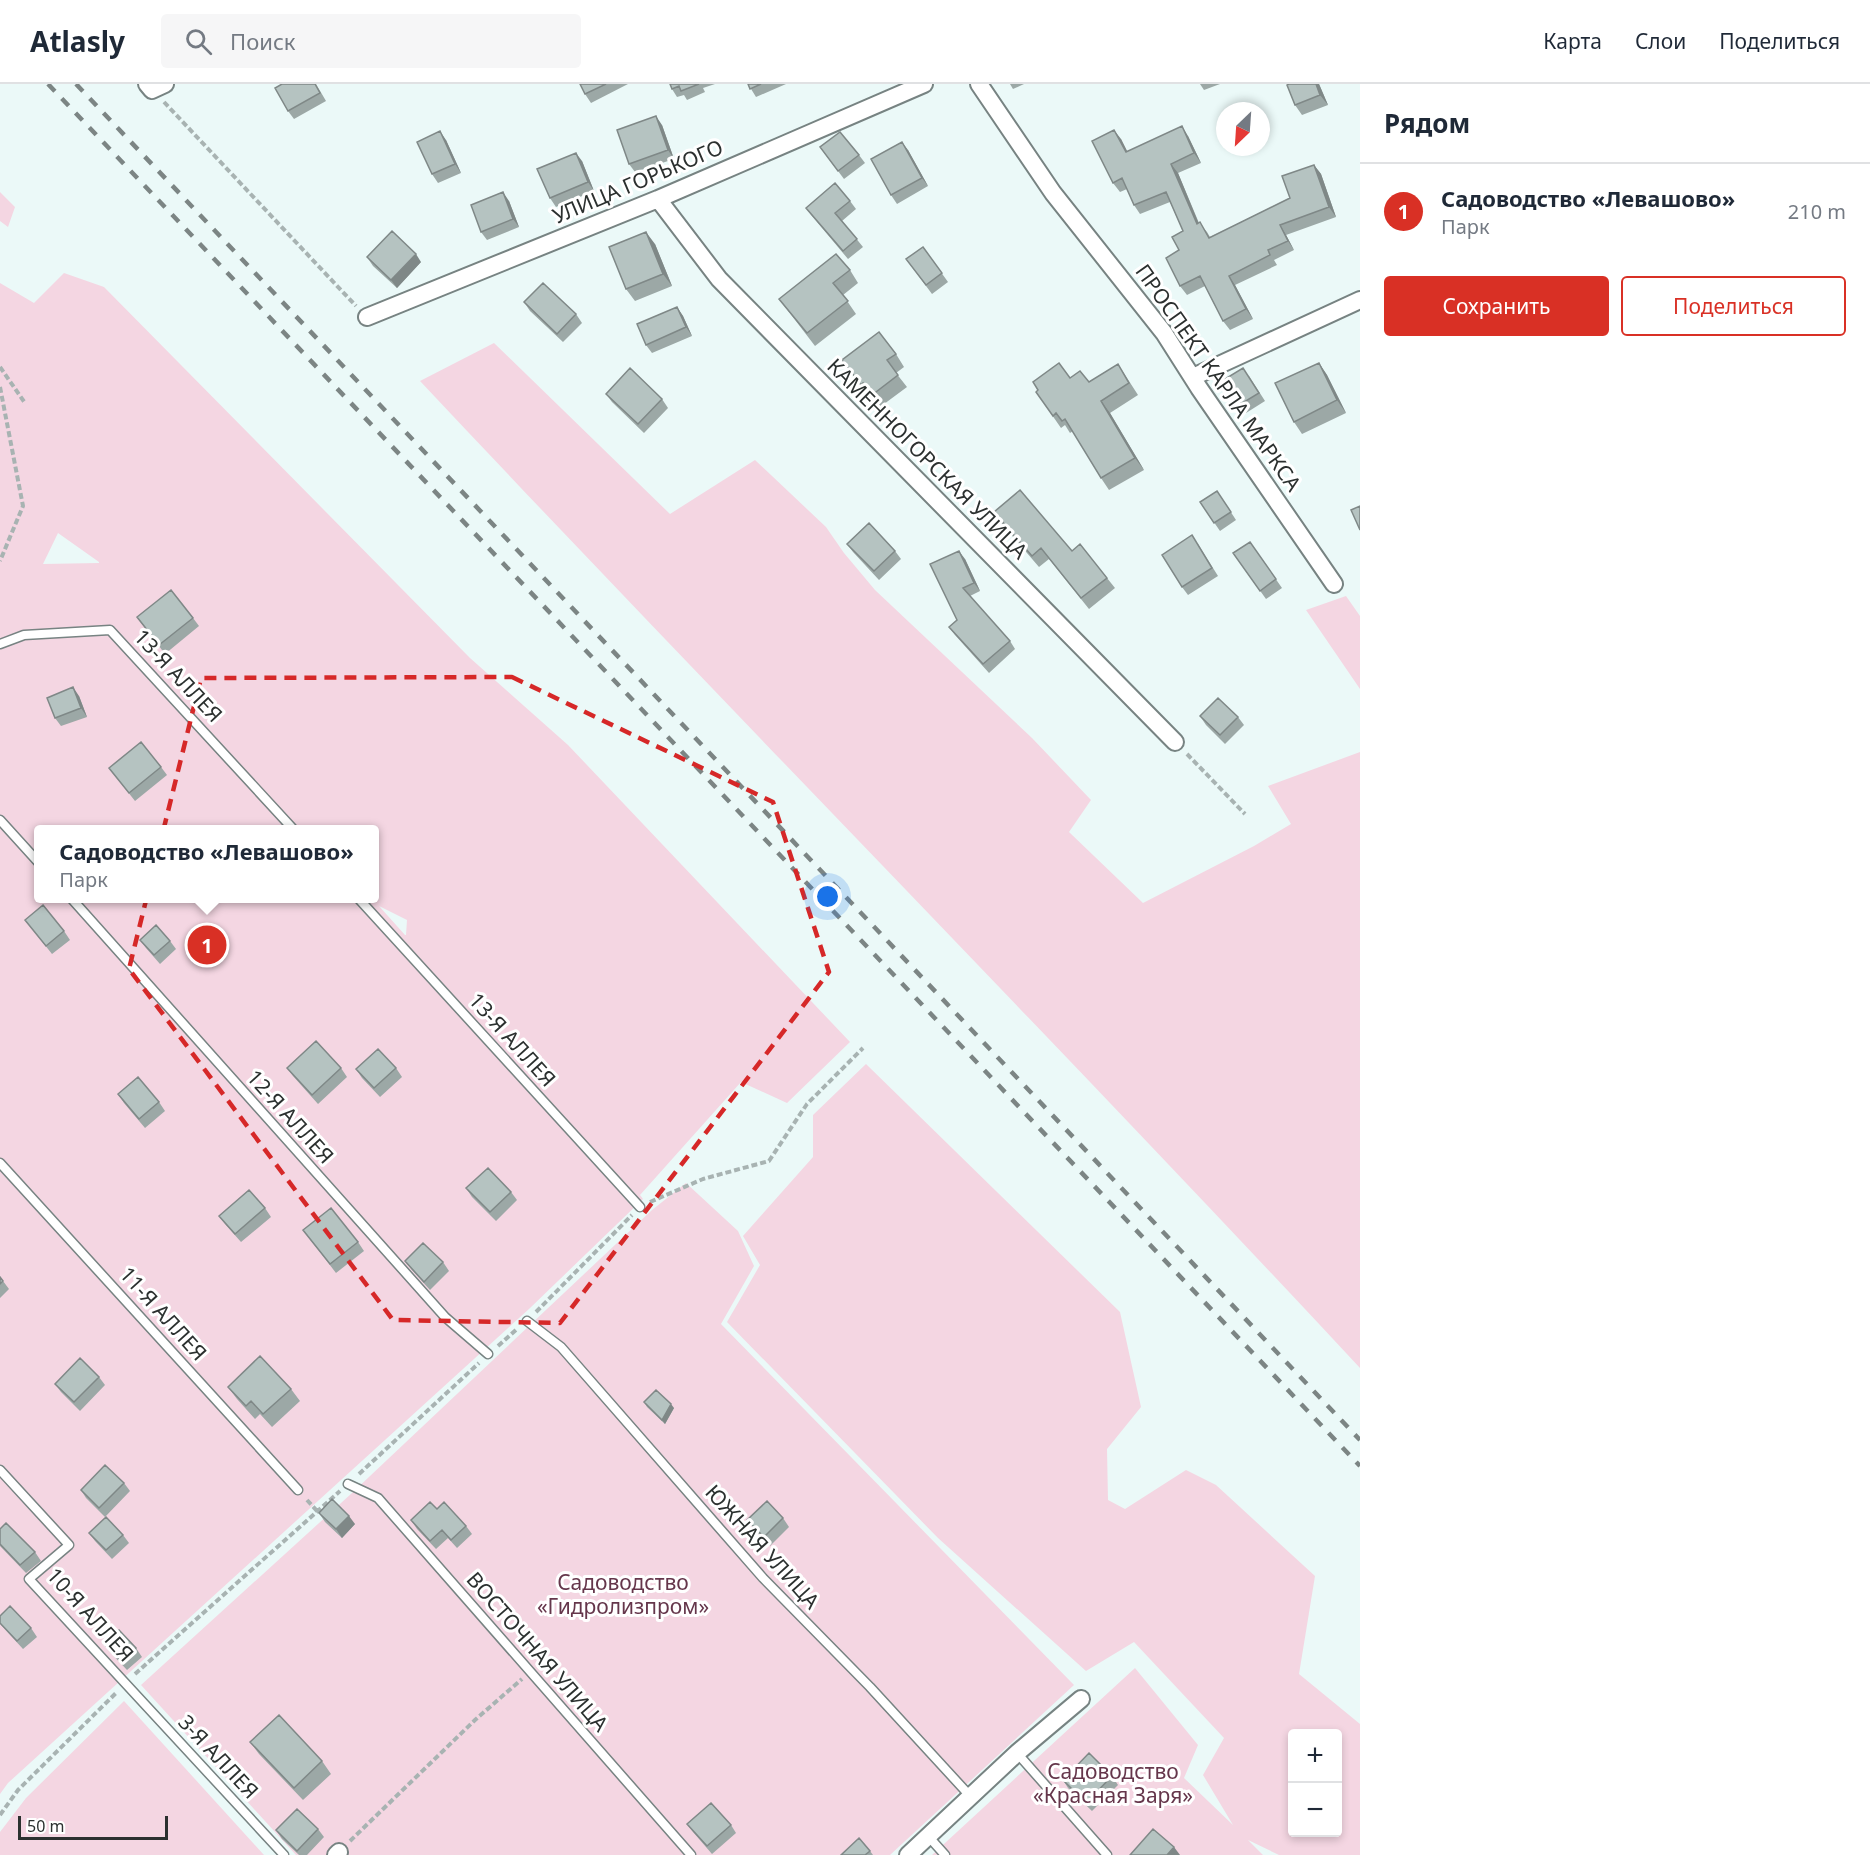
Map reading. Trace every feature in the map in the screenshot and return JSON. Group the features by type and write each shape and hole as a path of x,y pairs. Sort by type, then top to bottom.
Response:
{"street":[{"name":"УЛИЦА ГОРЬКОГО","path":"367,317 658,199 924,84"},
{"name":"ПРОСПЕКТ КАРЛА МАРКСА","path":"980,84 1053,193 1164,333 1334,584"},
{"name":"КАМЕННОГОРСКАЯ УЛИЦА","path":"658,199 719,279 1175,742"},
{"path":"1193,378 1360,300"},
{"path":"908,1855 1017,1753 1081,1699"}],"lane":[{"name":"13-Я АЛЛЕЯ","path":"0,644 24,635 110,630 289,825"},
{"path":"0,820 34,857"},
{"name":"12-Я АЛЛЕЯ","path":"74,903 445,1317 488,1354"},
{"name":"13-Я АЛЛЕЯ","path":"362,903 640,1207"},
{"name":"11-Я АЛЛЕЯ","path":"0,1163 298,1490"},
{"name":"ЮЖНАЯ УЛИЦА","path":"527,1321 561,1347 763,1578 870,1687 971,1797"},
{"name":"10-Я АЛЛЕЯ","path":"0,1470 69,1545 29,1579 126,1683"},
{"name":"ВОСТОЧНАЯ УЛИЦА","path":"348,1484 378,1498 691,1855"},
{"name":"3-Я АЛЛЕЯ","path":"126,1683 284,1855"},
{"path":"1017,1753 1107,1855"},
{"path":"928,1836 945,1855"}],"path":[{"path":"155,86 367,317"},
{"path":"0,367 25,403"},
{"path":"0,387 9,424 23,506 0,561"},
{"path":"1175,742 1245,813"},
{"path":"0,1815 18,1790 126,1683 527,1321 640,1207 703,1179 769,1161 807,1104 863,1048"},
{"path":"337,1853 475,1720 531,1671"}],"highlighted area":[{"path":"512,677 773,802 829,972 560,1323 393,1320 129,969 201,678"}],"green space":[{"path":"0,192 15,207 8,227 0,221"},
{"path":"64,273 104,287 470,658 568,745 850,1042 787,1103 741,1082 640,1195 643,1199 529,1309 8,1783 0,1794 0,283 34,303","holes":["58,533 99,562 99,563 43,564","198,679 196,702 195,703 185,691","379,906 407,920 406,935 405,935"]},
{"path":"494,343 670,514 755,460 826,527 875,590 1032,738 1091,800 1069,832 1143,903 1254,846 1291,824 1268,786 1360,752 1360,1368 420,381"},
{"path":"1346,596 1360,616 1360,689 1306,610"},
{"name":"Садоводство «Красная Заря»","path":"866,1064 1120,1312 1141,1407 1107,1449 1108,1500 1125,1509 1186,1470 1216,1485 1315,1576 1299,1674 1360,1724 1360,1855 1279,1855 1248,1840 1263,1855 932,1855 1135,1668 1198,1745 1184,1778 1233,1825 1203,1775 1224,1738 1134,1642 1086,1671 938,1538 727,1322 760,1265 743,1236 813,1157 813,1115"},
{"name":"Садоводство «Гидролизпром»","path":"686,1183 738,1231 754,1266 721,1324 1074,1685 890,1855 296,1855 141,1685 352,1493 652,1210"},
{"path":"124,1701 264,1855 0,1855 0,1832 26,1798"}],"building":[{"path":"282,84 315,84 320,93 288,111 275,88"},
{"path":"580,84 606,84 585,94"},
{"path":"670,84 699,84 681,91 679,86 672,89"},
{"path":"748,84 761,84 750,89"},
{"path":"1316,84 1320,95 1295,105 1287,85"},
{"path":"656,116 668,150 629,164 617,130"},
{"path":"1182,126 1194,153 1171,164 1197,224 1200,222 1209,238 1290,198 1282,176 1314,165 1329,207 1280,225 1288,241 1268,250 1270,255 1229,276 1246,309 1223,321 1200,276 1180,286 1166,258 1179,250 1172,237 1183,231 1166,192 1134,205 1122,178 1113,183 1092,141 1114,130 1126,152"},
{"path":"440,131 455,164 432,174 417,142"},
{"path":"840,132 859,155 838,171 820,147"},
{"path":"902,142 922,178 891,195 871,159"},
{"path":"576,153 588,182 550,198 537,169"},
{"path":"835,183 850,201 835,213 857,239 843,251 806,208"},
{"path":"503,192 513,219 481,232 471,205"},
{"path":"392,231 416,254 391,280 367,257"},
{"path":"646,232 663,274 626,289 609,247"},
{"path":"923,247 942,273 926,285 906,259"},
{"path":"836,254 850,270 833,283 848,301 807,333 779,299"},
{"path":"543,283 576,314 557,334 524,302"},
{"path":"677,307 686,327 646,345 637,324"},
{"path":"879,332 896,354 887,360 898,375 872,395 863,383 861,385 842,360"},
{"path":"1059,363 1070,378 1080,371 1089,382 1118,364 1129,383 1101,401 1135,458 1101,478 1065,419 1062,421 1056,413 1053,416 1036,392 1038,390 1033,382"},
{"path":"1319,363 1337,400 1294,422 1275,383"},
{"path":"630,368 662,399 638,424 606,394"},
{"path":"1243,368 1259,393 1241,404 1225,379"},
{"path":"1020,490 1072,551 1080,544 1107,578 1081,598 1041,548 1032,556 994,512"},
{"path":"1217,491 1231,512 1214,523 1200,502"},
{"path":"1360,506 1360,530 1351,510"},
{"path":"869,523 895,551 874,571 847,544"},
{"path":"1192,535 1212,568 1182,587 1162,555"},
{"path":"1250,542 1276,579 1260,591 1233,553"},
{"path":"959,551 974,583 963,588 1010,641 983,664 949,627 957,620 930,564"},
{"path":"171,590 193,618 159,645 137,617"},
{"path":"73,687 81,708 55,718 47,698"},
{"path":"1218,698 1238,717 1220,735 1200,716"},
{"path":"141,742 161,767 129,793 109,768"},
{"path":"43,905 64,931 46,946 25,920"},
{"path":"156,925 170,941 154,955 140,940"},
{"path":"316,1041 341,1068 312,1095 287,1068"},
{"path":"378,1049 396,1068 374,1088 356,1069"},
{"path":"138,1077 159,1102 139,1119 118,1094"},
{"path":"488,1168 511,1192 490,1212 466,1188"},
{"path":"249,1190 265,1208 235,1234 219,1216"},
{"path":"331,1208 358,1242 330,1264 303,1230"},
{"path":"423,1243 443,1262 424,1282 405,1261"},
{"path":"260,1356 291,1389 263,1414 251,1401 246,1406 228,1387"},
{"path":"80,1358 99,1377 74,1402 55,1384"},
{"path":"656,1390 671,1404 662,1420 644,1402"},
{"path":"105,1465 124,1483 99,1508 81,1490"},
{"path":"332,1499 349,1516 336,1529 319,1513"},
{"path":"767,1501 783,1518 764,1537 747,1520"},
{"path":"430,1502 437,1509 444,1502 466,1526 451,1540 442,1530 430,1541 411,1520"},
{"path":"106,1517 123,1535 106,1550 89,1533"},
{"path":"6,1523 35,1552 20,1565 0,1544 0,1529"},
{"path":"10,1606 31,1628 17,1641 0,1623 0,1616"},
{"path":"119,1630 136,1648 122,1662 104,1644"},
{"path":"279,1715 322,1761 294,1788 250,1742"},
{"path":"1089,1753 1112,1776 1086,1803 1063,1780"},
{"path":"711,1803 731,1825 707,1846 687,1824"},
{"path":"297,1809 318,1829 297,1851 276,1830"},
{"path":"1153,1829 1174,1847 1167,1855 1130,1855"},
{"path":"859,1838 870,1851 865,1855 841,1855"}],"railway":[{"path":"48,84 1360,1466"},
{"path":"76,84 1360,1440"}],"place":[{"name":"Садоводство «Левашово»","path":"207,945"}]}
